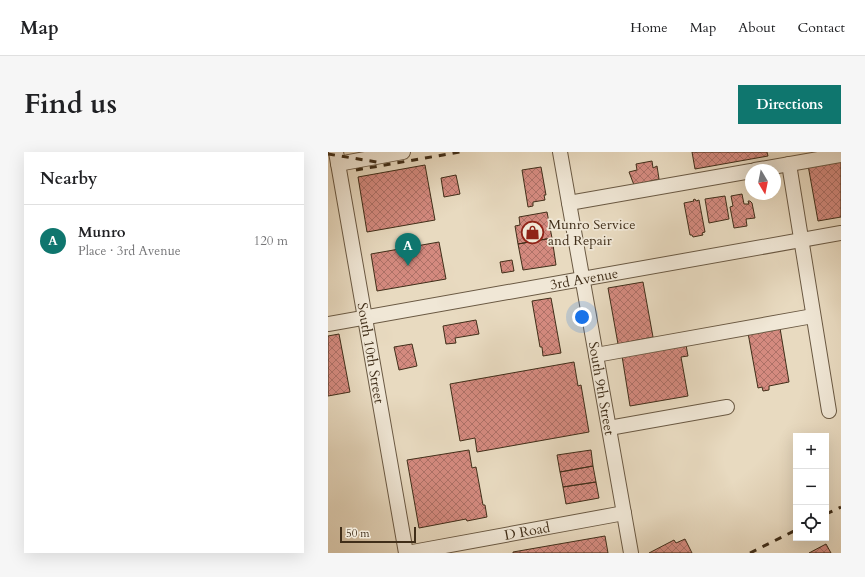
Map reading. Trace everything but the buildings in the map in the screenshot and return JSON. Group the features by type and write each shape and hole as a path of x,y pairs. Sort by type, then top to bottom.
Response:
{"street":[{"path":"337,158 403,152"},
{"name":"South 9th Street","path":"560,152 631,553"},
{"path":"781,165 841,155"},
{"name":"South 10th Street","path":"337,158 364,318 407,553"},
{"path":"789,164 829,411"},
{"path":"569,203 745,172"},
{"name":"3rd Avenue","path":"328,324 841,233"},
{"path":"596,355 813,316"},
{"path":"609,428 727,407"},
{"name":"D Road","path":"407,553 624,513"}],"railway":[{"path":"356,170 460,152"},
{"path":"328,154 383,163"},
{"path":"829,513 841,507"},
{"path":"750,553 793,532"}],"place":[{"name":"Munro Service and Repair","path":"533,232"},
{"name":"Munro","path":"408,266"}]}
